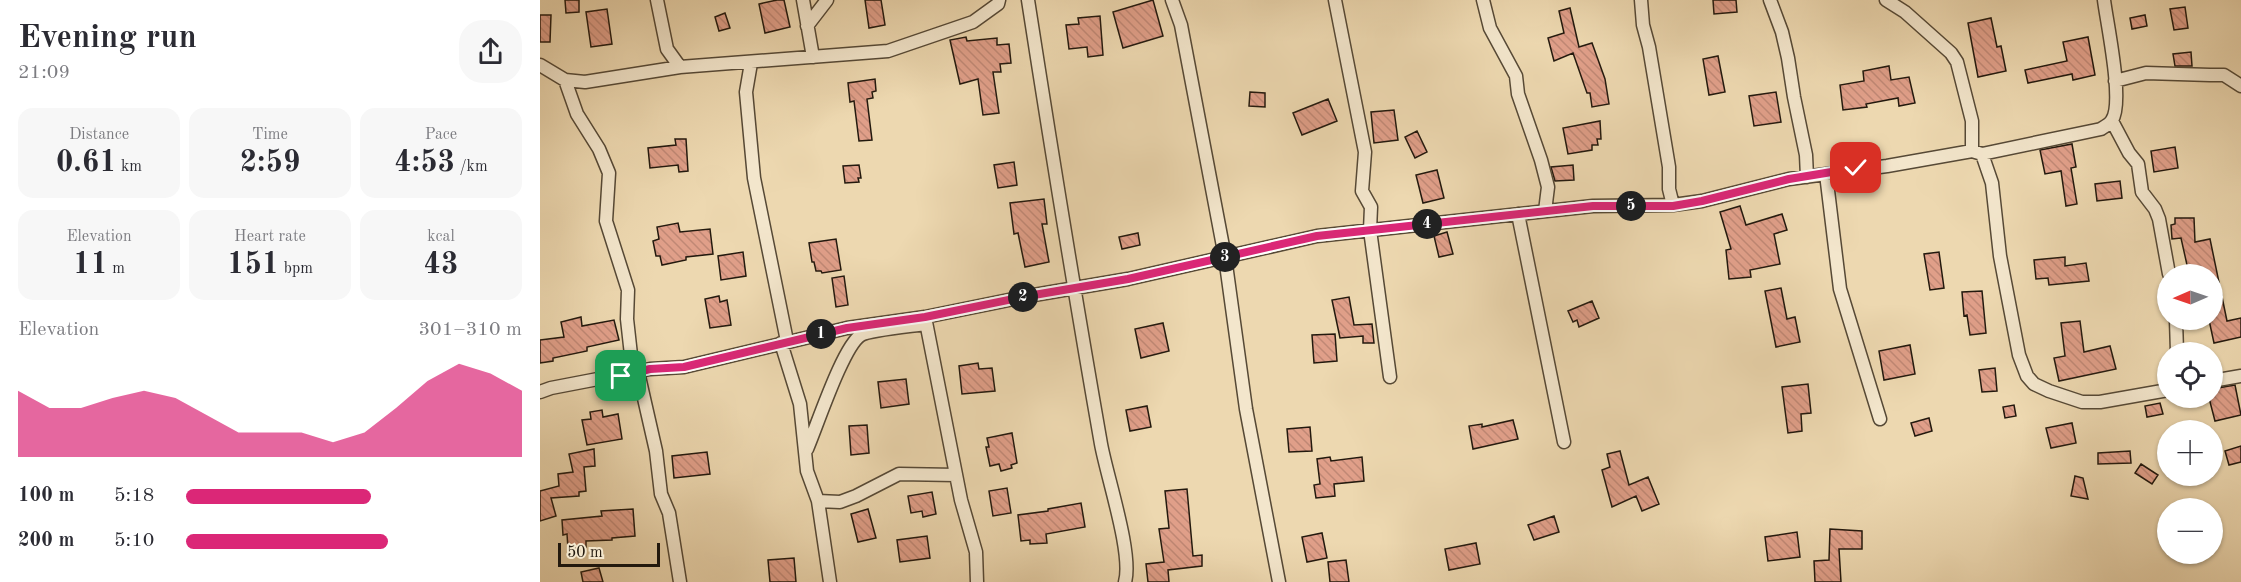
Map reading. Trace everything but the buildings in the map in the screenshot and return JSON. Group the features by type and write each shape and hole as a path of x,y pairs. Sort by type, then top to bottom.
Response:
{"street":[{"path":"657,0 667,49 680,67"},
{"path":"803,0 813,57"},
{"path":"807,26 827,0"},
{"path":"540,65 565,80 585,82 680,67 888,51 973,22 998,4 999,0"},
{"path":"1028,0 1073,288 1104,459 1125,549 1127,574 1125,582"},
{"path":"1172,0 1181,25 1225,257 1246,409 1279,582"},
{"path":"1335,0 1365,152 1362,191 1371,207 1370,230 1390,377"},
{"path":"1483,0 1490,28 1516,76 1518,94 1541,160 1548,187 1545,211"},
{"path":"1641,0 1643,25 1649,47 1669,167 1669,189 1673,206"},
{"path":"1770,0 1782,32 1788,58 1806,155 1807,177"},
{"path":"1886,0 1905,12 1957,62 1972,121 1977,152 1992,183 2000,256 2019,355 2027,376 2034,384 2082,402 2100,402 2157,392"},
{"path":"807,450 842,364 853,341 862,333 1073,288 1128,279 1317,236 1593,206 1673,206 1807,177 1977,152 2101,129 2112,121 2116,106 2115,81 2104,0"},
{"path":"751,63 746,92 754,178 784,342 800,404 807,450 807,471 818,501 830,582"},
{"path":"2115,81 2146,73 2224,75 2241,86"},
{"path":"565,80 577,114 599,149 609,173 606,221 628,290 627,319 636,373 656,451 661,494 669,513 680,582"},
{"path":"2112,121 2129,153 2138,164 2142,192 2155,209 2159,219 2167,264"},
{"path":"1826,174 1840,289 1880,419"},
{"path":"1518,214 1564,442"},
{"path":"540,392 636,373 684,367 847,328 926,320"},
{"path":"926,320 956,475 976,552 977,582"},
{"path":"2223,379 2241,376"},
{"path":"818,501 840,502 899,474 956,475"}],"route":[{"path":"621,376 650,369 684,367 847,328 925,317 1128,279 1317,236 1593,206 1673,206 1789,179 1856,168"}]}
